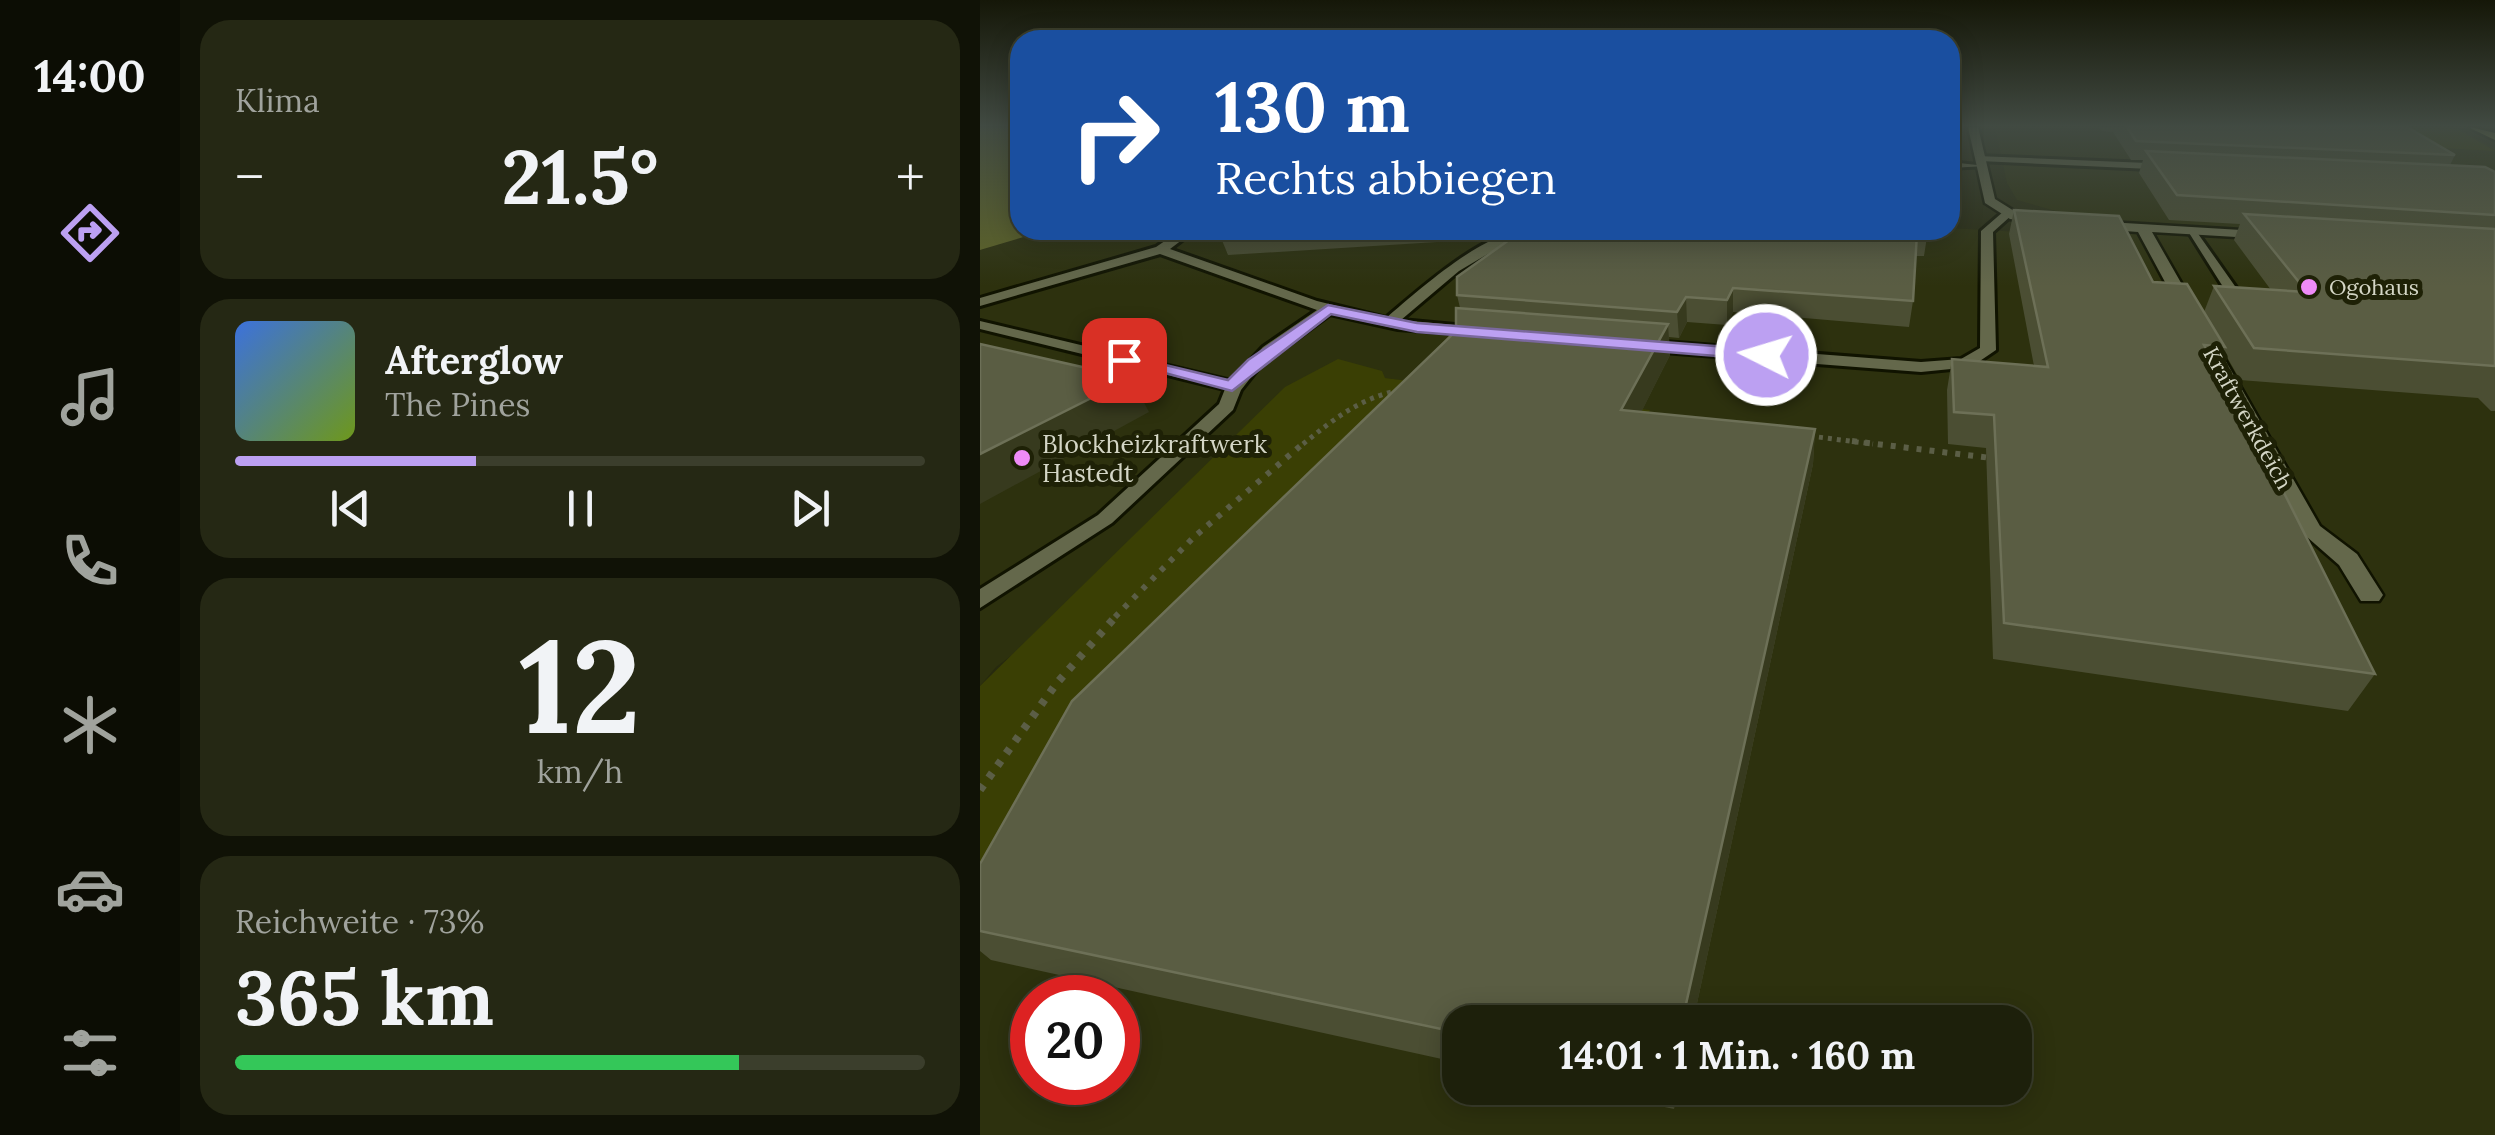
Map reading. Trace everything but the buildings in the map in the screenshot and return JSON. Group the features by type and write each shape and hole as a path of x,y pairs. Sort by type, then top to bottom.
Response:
{"street":[{"path":"1984,180 1988,200 2007,214 2049,223 2286,236"},
{"name":"Kraftwerkdeich","path":"2143,228 2310,530 2348,560 2370,595"}],"lane":[{"path":"1630,344 1920,368 1965,364 1988,350 1987,230 2007,214"},
{"path":"2190,230 2242,306"},
{"path":"980,302 1160,250 1174,240"},
{"path":"1390,322 1454,268 1504,240"},
{"path":"1160,250 1209,262 1328,309 1390,322 1514,335"},
{"path":"980,600 1105,519 1227,406 1232,386 1254,363 1328,309"},
{"path":"980,325 1232,386"}],"path":[{"path":"980,790 1006,749 1054,689 1150,581 1328,423 1374,396 1411,390"},
{"path":"1807,436 2000,459"}],"shaded area":[{"path":"980,180 1010,180 1010,240 1014,240 980,250"},
{"path":"2006,180 2495,180 2495,1135 980,1135 980,939 1649,410 1384,378 996,667 980,686 980,250 1014,240 1960,240 1960,229 2125,238 2117,216 2059,212 2017,200"},
{"path":"1338,359 1382,371 1385,378 1650,410 1632,440 980,939 980,686 1285,387"}],"place":[{"name":"Ogohaus","path":"2309,287"},
{"name":"Blockheizkraftwerk Hastedt","path":"1022,458"}],"route":[{"path":"1124,360 1232,386 1254,363 1328,309 1417,328 1766,355"}]}
